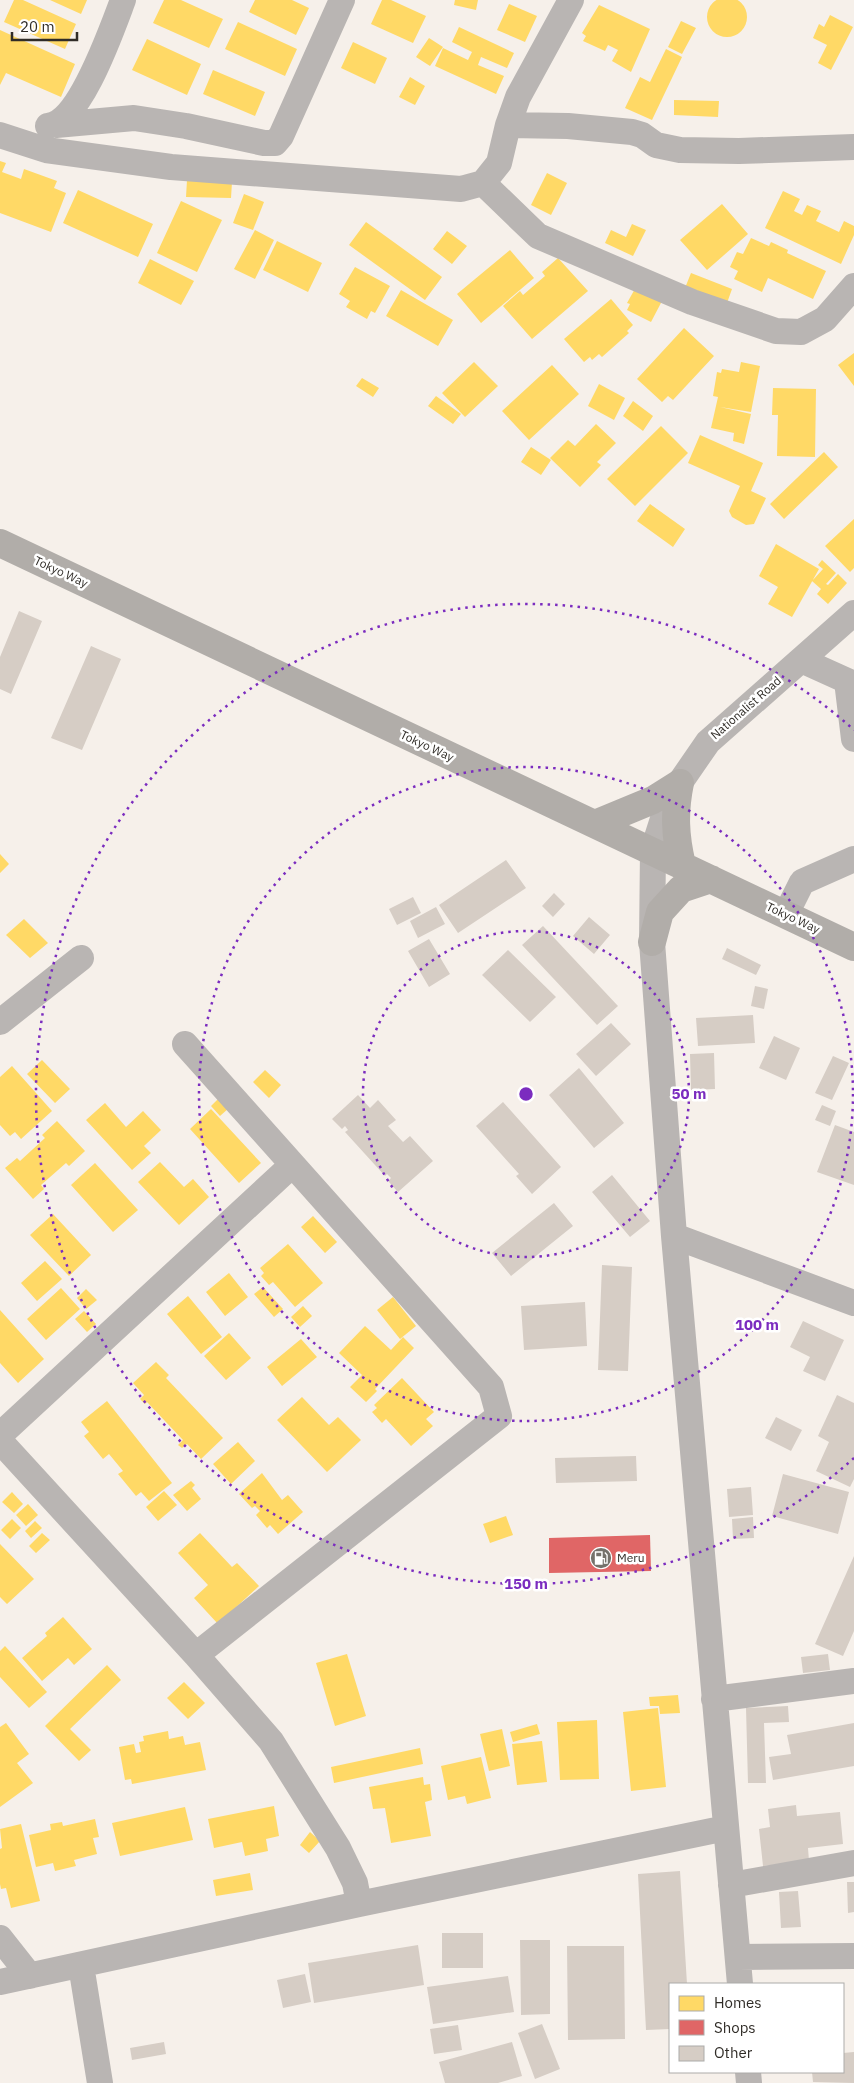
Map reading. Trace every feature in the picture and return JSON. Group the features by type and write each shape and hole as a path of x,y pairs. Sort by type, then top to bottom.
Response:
{"main road":[{"name":"Tokyo Way","path":"0,543 653,850 854,947"},
{"path":"595,824 653,800 680,783"},
{"path":"680,783 674,809 676,838 682,864"},
{"path":"652,942 660,912 682,889 711,879"}],"street":[{"path":"56,125 79,102 123,0"},
{"path":"0,126 31,129 134,118 186,126 264,143 275,143 281,136 342,0"},
{"path":"0,135 46,150 171,167 461,189 483,183 499,163 508,125 518,97 571,0"},
{"path":"508,125 568,126 632,132 656,145 680,150 739,151 854,147"},
{"path":"483,183 538,236 692,302 776,331 801,332 825,319 854,286"},
{"name":"Nationalist Road","path":"740,1983 674,1236 652,942 653,850 670,797 708,742 854,613"},
{"path":"801,660 850,682 854,739"},
{"path":"786,914 802,882 854,859"},
{"path":"0,1022 81,958"},
{"path":"185,1044 490,1387 499,1416 196,1655"},
{"path":"0,1435 292,1166"},
{"path":"674,1236 854,1304"},
{"path":"0,1441 196,1655 271,1741 338,1848 354,1883 359,1904"},
{"path":"714,1699 854,1681"},
{"path":"0,1982 359,1904 726,1828"},
{"path":"731,1885 854,1863"},
{"path":"0,1938 30,1976"},
{"path":"738,1958 854,1956"},
{"path":"81,1965 100,2083"}],"building: Homes":[{"path":"720,-1 734,-1 741,3 747,17 741,31 727,37 713,31 707,17 713,3"},
{"path":"14,0 23,0 76,24 65,49 4,22"},
{"path":"50,0 87,0 81,14"},
{"path":"164,0 181,0 223,19 209,48 153,23"},
{"path":"255,0 292,0 309,8 296,35 249,12"},
{"path":"382,0 391,0 426,16 413,43 371,24"},
{"path":"455,0 478,0 476,10 454,5"},
{"path":"509,4 537,16 525,42 497,30"},
{"path":"599,5 650,29 631,72 612,61 618,50 608,45 605,51 583,41 586,36 582,33"},
{"path":"830,15 853,27 831,70 818,63 827,45 813,38 819,24 824,27"},
{"path":"681,21 696,28 682,54 668,47"},
{"path":"238,22 297,49 285,76 225,49"},
{"path":"459,27 514,53 507,68 481,57 478,65 504,76 496,94 435,66 443,48 468,60 472,52 452,42"},
{"path":"0,30 75,64 61,97 6,73 0,85"},
{"path":"429,38 443,47 430,66 416,57"},
{"path":"147,39 201,64 187,95 132,70"},
{"path":"353,42 387,58 375,84 341,68"},
{"path":"666,49 682,57 652,120 625,108 640,77 650,82"},
{"path":"213,70 265,92 255,116 203,94"},
{"path":"410,77 425,86 415,105 399,97"},
{"path":"674,100 719,101 718,117 674,115"},
{"path":"0,161 6,163 2,172 21,179 24,169 57,181 54,188 66,193 51,232 0,213"},
{"path":"547,173 567,183 551,215 531,205"},
{"path":"187,180 232,182 231,198 186,197"},
{"path":"78,190 153,224 138,257 63,223"},
{"path":"783,191 800,199 794,211 802,215 807,205 821,211 816,221 839,232 844,221 854,226 854,235 841,264 765,228"},
{"path":"244,194 264,202 253,230 233,223"},
{"path":"181,201 222,220 197,272 157,253"},
{"path":"722,204 748,234 707,270 680,240"},
{"path":"366,222 442,277 425,300 349,245"},
{"path":"632,224 646,230 633,256 605,243 611,230 626,237"},
{"path":"255,230 274,240 255,279 234,269"},
{"path":"447,231 467,246 452,264 433,249"},
{"path":"751,238 769,246 771,242 788,250 787,253 826,271 813,299 768,278 762,292 734,279 738,271 730,267 737,252 743,254"},
{"path":"277,241 322,263 308,292 263,270"},
{"path":"510,250 534,278 481,323 457,294"},
{"path":"558,258 588,291 532,339 503,306 520,291 523,295 545,276 542,272"},
{"path":"150,259 194,281 181,305 138,283"},
{"path":"355,267 390,286 375,313 371,311 367,319 346,307 350,301 339,294"},
{"path":"691,273 732,289 727,303 685,288"},
{"path":"636,287 662,301 651,322 627,310 630,304 627,303"},
{"path":"401,290 453,320 438,346 386,316"},
{"path":"611,299 633,325 627,331 629,333 602,357 599,354 592,360 590,357 584,362 564,339"},
{"path":"684,328 714,356 673,400 668,396 662,402 637,379"},
{"path":"854,353 854,386 838,365"},
{"path":"474,362 498,386 465,417 442,393"},
{"path":"741,362 760,366 751,412 720,407 751,414 744,444 733,441 734,433 711,428 718,397 713,396 717,372 721,373 722,369 739,372"},
{"path":"552,365 579,394 529,440 502,411"},
{"path":"362,378 379,388 373,397 356,386"},
{"path":"599,384 625,398 614,420 588,406"},
{"path":"773,388 816,389 815,457 777,456 778,415 772,415"},
{"path":"436,396 461,414 453,424 428,406"},
{"path":"633,401 653,416 643,431 623,416"},
{"path":"596,424 616,443 597,462 601,465 580,487 550,458 568,440 575,446"},
{"path":"661,426 688,453 635,506 607,479"},
{"path":"700,435 763,463 751,491 766,498 754,524 746,525 732,517 729,511 740,486 688,463"},
{"path":"531,447 551,460 541,475 521,462"},
{"path":"824,452 838,467 784,519 770,504"},
{"path":"650,504 685,529 673,547 637,521"},
{"path":"854,519 854,568 850,572 825,546"},
{"path":"776,544 819,569 792,617 768,604 778,587 759,576"},
{"path":"822,560 836,573 826,584 828,585 838,574 847,583 828,604 817,594 821,589 812,581 823,569 818,565"},
{"path":"0,854 9,864 0,873"},
{"path":"24,919 48,943 30,958 6,935"},
{"path":"42,1060 70,1089 55,1103 27,1074"},
{"path":"12,1066 52,1111 21,1139 15,1132 10,1136 0,1125 0,1077"},
{"path":"265,1070 281,1085 269,1098 253,1082"},
{"path":"220,1097 229,1108 220,1116 211,1106"},
{"path":"105,1103 126,1127 143,1111 161,1130 144,1146 151,1153 132,1170 86,1120"},
{"path":"211,1109 261,1163 239,1183 190,1129"},
{"path":"57,1121 85,1151 69,1166 66,1163 41,1185 44,1189 33,1199 5,1168 17,1158 20,1161 45,1138 42,1135"},
{"path":"160,1162 184,1187 193,1179 209,1197 179,1225 138,1182"},
{"path":"95,1163 138,1210 113,1232 71,1185"},
{"path":"53,1214 91,1255 69,1276 30,1235"},
{"path":"313,1216 337,1242 325,1253 301,1227"},
{"path":"288,1244 323,1283 295,1307 273,1282 269,1285 261,1276 264,1273 260,1268"},
{"path":"45,1261 62,1279 37,1301 21,1283"},
{"path":"229,1273 248,1297 225,1316 206,1292"},
{"path":"263,1287 283,1309 274,1317 254,1294"},
{"path":"61,1288 80,1309 46,1340 27,1319"},
{"path":"86,1289 97,1300 86,1309 77,1298"},
{"path":"188,1296 222,1337 201,1354 167,1314"},
{"path":"393,1297 416,1326 400,1339 377,1310"},
{"path":"303,1306 312,1316 300,1327 291,1317"},
{"path":"0,1310 44,1359 18,1383 0,1363"},
{"path":"84,1311 96,1324 87,1332 75,1319"},
{"path":"365,1326 391,1350 403,1337 414,1348 375,1389 377,1391 366,1402 350,1387 362,1375 339,1353"},
{"path":"229,1333 251,1358 226,1380 204,1356"},
{"path":"301,1339 317,1357 282,1386 267,1367"},
{"path":"156,1362 169,1375 166,1378 223,1438 201,1459 187,1444 182,1448 178,1445 183,1440 147,1402 145,1404 140,1399 144,1395 133,1383"},
{"path":"402,1378 434,1412 426,1419 433,1426 411,1446 386,1419 382,1423 372,1412 377,1408 374,1405"},
{"path":"302,1397 329,1425 338,1417 361,1440 327,1472 277,1420"},
{"path":"107,1401 172,1483 149,1501 141,1492 136,1496 118,1474 123,1471 109,1454 103,1459 84,1436 89,1432 81,1422"},
{"path":"238,1442 255,1461 231,1484 213,1464"},
{"path":"262,1473 282,1500 288,1495 303,1512 278,1534 270,1525 267,1528 256,1515 260,1511 255,1506 252,1508 239,1494"},
{"path":"191,1481 195,1485 192,1488 201,1499 187,1511 173,1495"},
{"path":"164,1491 177,1505 158,1521 146,1507"},
{"path":"12,1492 23,1504 14,1513 2,1502"},
{"path":"28,1504 38,1515 26,1526 16,1515"},
{"path":"506,1516 513,1535 490,1543 483,1524"},
{"path":"12,1519 21,1528 10,1539 1,1530"},
{"path":"35,1521 42,1528 31,1538 25,1531"},
{"path":"42,1533 50,1540 36,1553 29,1546"},
{"path":"200,1533 232,1567 237,1563 259,1586 218,1624 194,1598 208,1585 178,1553"},
{"path":"0,1544 34,1579 7,1604 0,1597"},
{"path":"63,1617 92,1649 74,1665 68,1658 42,1681 22,1658 47,1636 45,1633"},
{"path":"5,1646 47,1692 29,1708 0,1677 0,1651"},
{"path":"347,1654 366,1716 335,1726 316,1663"},
{"path":"107,1665 121,1680 70,1729 91,1750 79,1761 45,1726"},
{"path":"184,1682 205,1703 188,1719 167,1698"},
{"path":"678,1695 680,1713 660,1714 659,1706 650,1706 649,1697"},
{"path":"658,1708 666,1787 631,1791 623,1712"},
{"path":"597,1720 599,1779 560,1780 557,1722"},
{"path":"6,1723 29,1754 17,1763 33,1783 0,1807 0,1727"},
{"path":"537,1724 540,1734 513,1742 510,1732"},
{"path":"502,1729 510,1766 489,1771 480,1734"},
{"path":"168,1731 169,1739 183,1736 185,1745 200,1742 206,1770 132,1784 131,1779 125,1780 119,1747 134,1744 136,1753 141,1752 139,1742 144,1741 143,1736"},
{"path":"542,1741 547,1782 517,1785 512,1744"},
{"path":"420,1748 423,1764 334,1783 331,1767"},
{"path":"481,1757 491,1798 467,1804 465,1796 448,1800 441,1766"},
{"path":"423,1777 424,1785 430,1784 432,1800 425,1802 431,1836 391,1843 385,1808 373,1809 369,1787"},
{"path":"274,1806 279,1836 266,1839 268,1851 245,1856 242,1842 214,1848 208,1819"},
{"path":"185,1807 193,1840 120,1856 112,1823"},
{"path":"95,1819 99,1837 93,1838 97,1854 74,1860 76,1866 55,1871 53,1863 36,1867 29,1835 51,1830 50,1824 62,1822 63,1826"},
{"path":"21,1824 40,1901 11,1908 6,1888 1,1889 0,1884 0,1849 2,1848 0,1829"},
{"path":"310,1832 320,1841 309,1853 300,1845"},
{"path":"250,1873 253,1890 216,1896 213,1880"}],"building: Shops":[{"path":"650,1535 651,1571 549,1573 549,1538"}],"building: Other":[{"path":"19,611 42,621 11,694 0,689 0,657"},
{"path":"91,646 121,659 82,750 51,738"},
{"path":"506,860 526,888 458,933 439,905"},
{"path":"554,893 565,904 553,917 542,906"},
{"path":"413,897 421,913 397,925 389,909"},
{"path":"436,907 445,924 418,938 410,921"},
{"path":"589,917 610,935 594,954 573,936"},
{"path":"543,926 618,1006 597,1025 522,945"},
{"path":"429,939 450,974 429,987 408,951"},
{"path":"727,948 761,965 756,975 722,959"},
{"path":"508,950 556,997 530,1022 482,975"},
{"path":"755,986 768,989 764,1009 751,1006"},
{"path":"753,1015 755,1043 698,1046 696,1018"},
{"path":"611,1023 631,1044 596,1076 576,1054"},
{"path":"774,1036 800,1048 786,1080 759,1068"},
{"path":"714,1053 715,1089 691,1090 690,1054"},
{"path":"833,1056 849,1063 832,1100 815,1093"},
{"path":"579,1068 624,1123 594,1148 549,1095"},
{"path":"358,1095 370,1108 378,1100 396,1120 388,1126 403,1142 410,1136 433,1161 398,1192 388,1181 391,1178 387,1174 385,1176 345,1132 348,1130 345,1126 342,1129 332,1119"},
{"path":"503,1102 561,1167 532,1194 516,1176 519,1174 476,1126"},
{"path":"822,1105 836,1111 830,1126 815,1120"},
{"path":"835,1125 854,1132 854,1185 817,1172"},
{"path":"612,1175 650,1221 630,1237 592,1192"},
{"path":"554,1203 573,1226 511,1276 492,1253"},
{"path":"602,1265 632,1267 628,1371 598,1370"},
{"path":"585,1302 587,1346 524,1350 521,1306"},
{"path":"803,1321 844,1340 825,1381 803,1371 810,1357 790,1347"},
{"path":"837,1395 854,1403 854,1479 850,1487 816,1471 829,1442 818,1436"},
{"path":"776,1417 802,1430 791,1451 765,1438"},
{"path":"636,1456 637,1481 556,1483 555,1458"},
{"path":"783,1474 849,1492 838,1534 772,1516"},
{"path":"751,1487 753,1515 729,1517 727,1489"},
{"path":"753,1517 754,1538 733,1539 732,1519"},
{"path":"854,1556 854,1631 843,1656 815,1644"},
{"path":"828,1654 830,1670 803,1673 801,1657"},
{"path":"788,1706 789,1722 764,1723 766,1783 748,1783 746,1708"},
{"path":"854,1723 854,1766 773,1780 769,1757 791,1754 787,1735"},
{"path":"796,1805 797,1816 840,1812 843,1844 808,1848 809,1861 763,1866 759,1829 770,1827 768,1809"},
{"path":"680,1871 687,1983 669,1983 669,2029 646,2030 638,1874"},
{"path":"847,1882 854,1882 854,1912 848,1913"},
{"path":"798,1891 801,1927 781,1928 779,1892"},
{"path":"442,1933 483,1933 483,1968 442,1968"},
{"path":"520,1940 550,1940 550,2014 521,2015"},
{"path":"418,1945 424,1985 314,2003 308,1963"},
{"path":"567,1946 624,1946 625,2039 568,2040"},
{"path":"305,1974 311,2002 283,2008 277,1980"},
{"path":"508,1976 514,2012 433,2024 427,1987"},
{"path":"542,2024 560,2069 535,2079 518,2033"},
{"path":"458,2025 462,2050 434,2054 430,2029"},
{"path":"164,2042 166,2054 132,2060 130,2048"},
{"path":"512,2042 522,2076 498,2083 445,2083 439,2062"},
{"path":"854,2052 854,2083 813,2082 812,2073 844,2073 844,2053"}],"place":[{"name":"Meru","path":"601,1558"}]}
